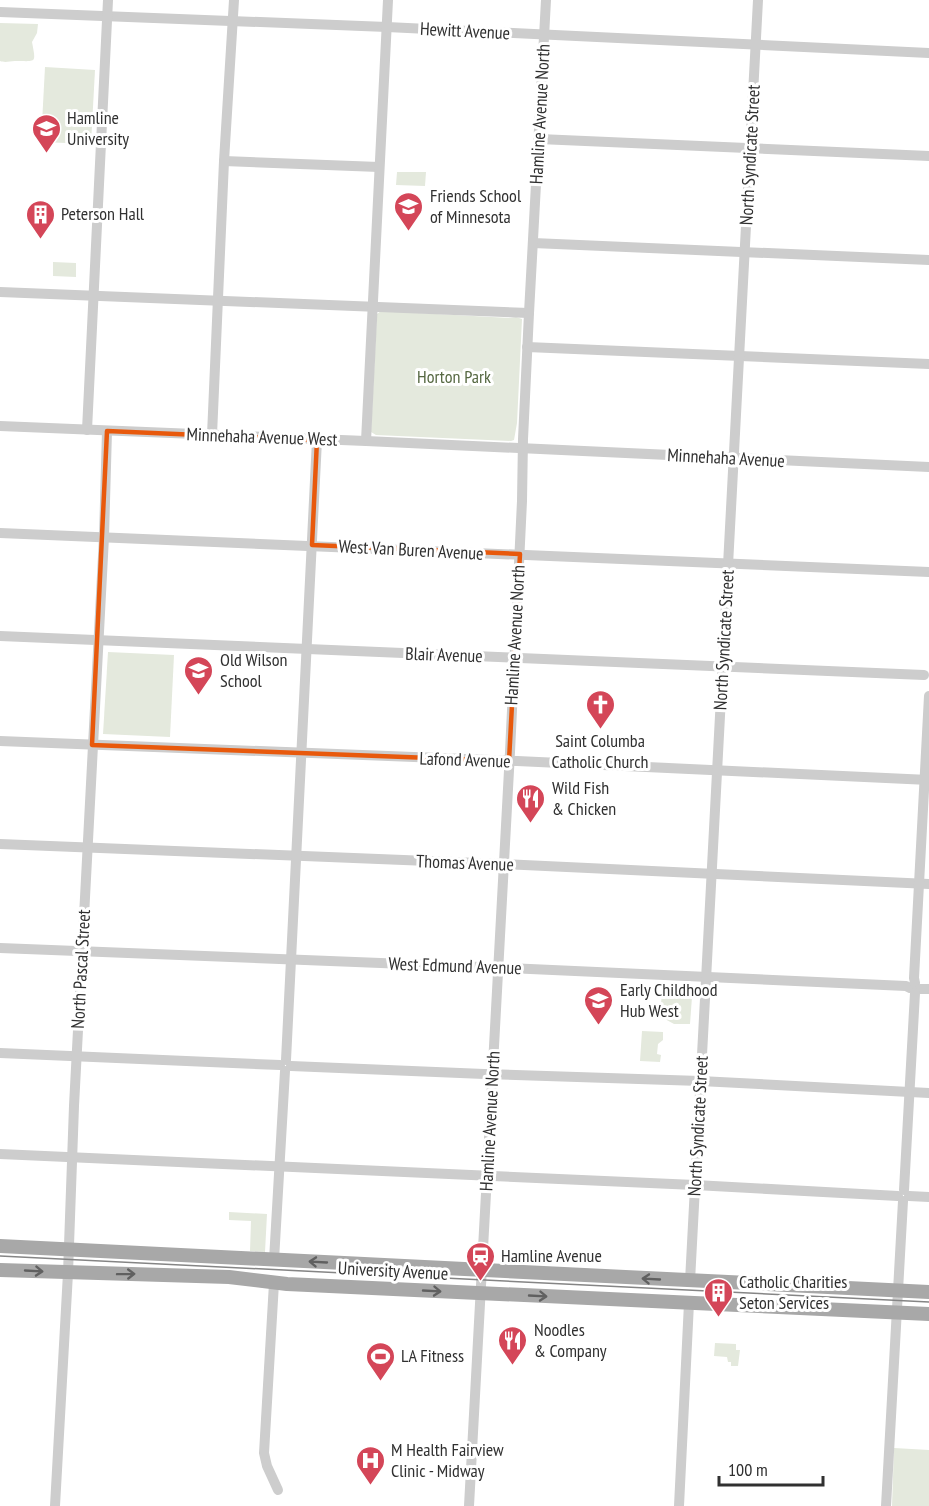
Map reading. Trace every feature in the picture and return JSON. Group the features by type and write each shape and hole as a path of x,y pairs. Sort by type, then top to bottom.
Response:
{"main road":[{"name":"University Avenue","path":"0,1246 929,1292"},
{"name":"University Avenue","path":"0,1270 112,1275 158,1274 479,1293 929,1314"}],"street":[{"path":"87,430 108,0"},
{"path":"212,435 224,161 234,0"},
{"path":"366,441 388,0"},
{"name":"Hamline Avenue North","path":"479,1293 493,1074 520,554 527,347 546,0"},
{"name":"North Syndicate Street","path":"690,1281 758,0"},
{"name":"Hewitt Avenue","path":"0,12 387,27 929,53"},
{"path":"539,139 929,156"},
{"path":"224,161 379,167"},
{"path":"533,243 929,260"},
{"path":"0,292 529,313"},
{"path":"527,347 929,364"},
{"name":"Minnehaha Avenue West","path":"0,426 523,449"},
{"name":"North Pascal Street","path":"55,1506 104,537 107,431"},
{"path":"274,1260 317,440"},
{"name":"Minnehaha Avenue","path":"523,449 929,467"},
{"name":"West Van Buren Avenue","path":"0,533 929,572"},
{"name":"Blair Avenue","path":"0,636 927,675"},
{"path":"886,1506 909,1092 918,988 914,978 924,884 929,696"},
{"name":"Lafond Avenue","path":"0,741 927,780"},
{"name":"Thomas Avenue","path":"0,844 924,884"},
{"name":"West Edmund Avenue","path":"0,948 918,988"},
{"path":"0,1053 700,1081 929,1093"},
{"path":"0,1154 929,1197"},
{"path":"274,1282 264,1453 267,1467 278,1490"},
{"path":"469,1506 479,1293"},
{"path":"679,1506 689,1303"}],"highlighted area":[{"path":"107,431 317,440 312,545 520,554 509,761 92,745"}],"green space":[{"path":"0,23 38,24 37,33 32,42 33,60 0,61"},
{"path":"45,67 95,70 91,144 41,142"},
{"path":"397,172 426,172 425,186 396,185"},
{"path":"53,262 76,263 76,277 53,276"},
{"name":"Horton Park","path":"381,311 522,319 517,423 514,440 376,435 371,432 377,314"},
{"path":"108,652 174,655 170,737 103,734"},
{"path":"662,992 688,994 692,997 690,1024 674,1024 663,1018"},
{"path":"642,1031 663,1032 663,1040 658,1044 657,1054 661,1055 660,1062 640,1061"},
{"path":"229,1212 267,1214 265,1252 250,1251 251,1221 229,1220"},
{"path":"715,1343 736,1344 736,1350 740,1350 738,1366 731,1366 727,1357 714,1356"},
{"path":"894,1448 929,1450 929,1506 892,1506"}],"tram line":[{"path":"0,1256 929,1302"}],"place":[{"name":"Hamline University","path":"46,154"},
{"name":"Friends School of Minnesota","path":"409,232"},
{"name":"Peterson Hall","path":"40,240"},
{"name":"Old Wilson School","path":"199,696"},
{"name":"Saint Columba Catholic Church","path":"600,730"},
{"name":"Wild Fish & Chicken","path":"531,824"},
{"name":"Early Childhood Hub West","path":"599,1026"},
{"name":"Hamline Avenue","path":"480,1282"},
{"name":"Catholic Charities Seton Services","path":"718,1318"},
{"name":"Noodles & Company","path":"513,1366"},
{"name":"LA Fitness","path":"380,1382"},
{"name":"M Health Fairview Clinic - Midway","path":"370,1486"}]}
